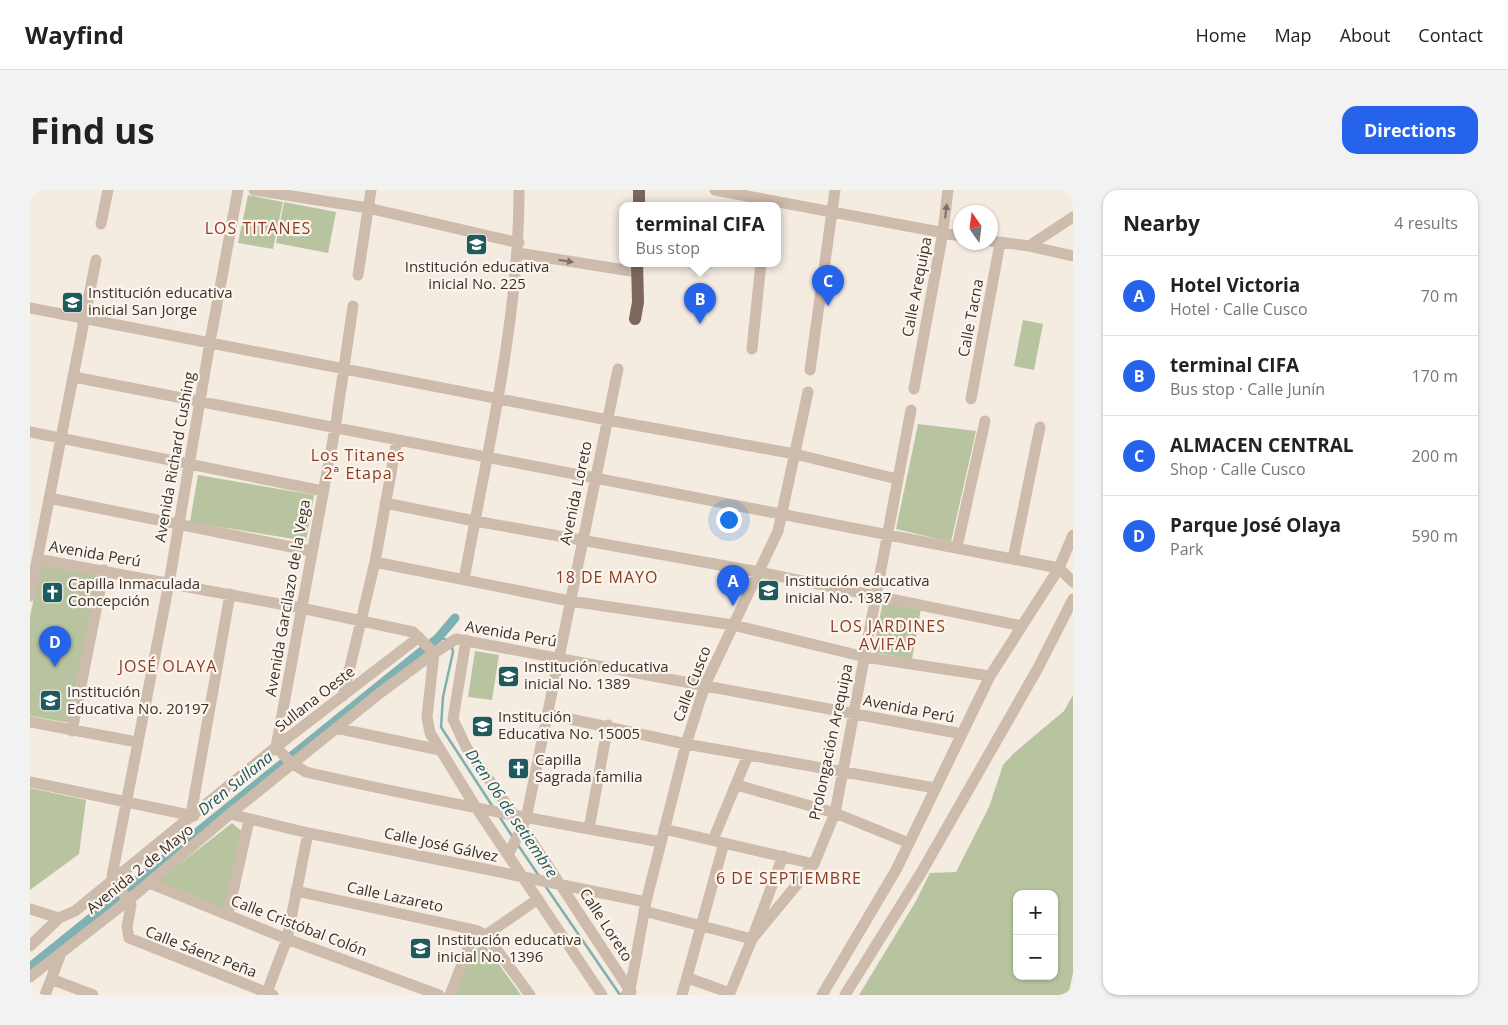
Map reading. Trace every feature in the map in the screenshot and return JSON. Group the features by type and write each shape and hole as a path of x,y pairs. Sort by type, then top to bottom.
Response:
{"main road":[{"path":"635,319 638,302 637,268"}],"street":[{"path":"101,224 108,190"},
{"name":"Avenida Richard Cushing","path":"115,881 112,876 169,583 238,190"},
{"path":"254,190 368,208 518,248 619,265"},
{"path":"358,275 371,190"},
{"path":"464,580 510,325 518,248 519,190"},
{"path":"715,190 767,198 953,234"},
{"path":"810,370 835,190"},
{"name":"Calle Arequipa","path":"914,389 943,232 948,190"},
{"path":"1029,246 1073,217"},
{"path":"998,242 1029,246 1073,256"},
{"name":"Calle Tacna","path":"971,399 995,250"},
{"path":"30,596 96,260"},
{"path":"752,349 761,267"},
{"name":"Avenida Garcilazo de la Vega","path":"278,750 300,608 335,429 353,306"},
{"path":"30,308 608,420 796,454 897,479"},
{"name":"Avenida Loreto","path":"508,855 524,823 618,369"},
{"path":"74,377 335,429 486,456 781,516 886,533 1013,558 1059,568 1073,582"},
{"name":"Calle Cusco","path":"630,993 645,907 686,744 705,685 778,532 808,392"},
{"name":"Prolongación Arequipa","path":"729,994 752,940 814,864 835,812 855,714 886,533 911,410"},
{"path":"957,547 985,421"},
{"path":"1013,558 1040,427"},
{"path":"30,432 323,491"},
{"path":"343,696 375,562 397,440"},
{"path":"50,498 311,552"},
{"path":"386,503 474,521 759,572 1022,626"},
{"path":"822,995 896,870 990,676 1059,568 1073,535"},
{"name":"Avenida Perú","path":"37,559 230,594 413,632 427,645 456,639 466,640 962,734"},
{"path":"375,562 570,601 733,625 865,657 990,676"},
{"path":"72,730 104,570"},
{"path":"30,782 192,816 230,594"},
{"path":"845,995 921,874 1038,668 1073,599"},
{"path":"466,640 453,719 466,747 513,816"},
{"path":"427,645 427,717 430,733 475,806 602,995"},
{"name":"Sullana Oeste","path":"30,946 59,918 75,911 115,881 192,816 278,750 343,696 427,645"},
{"name":"Avenida 2 de Mayo","path":"30,977 149,883 291,763 336,728 427,645"},
{"path":"547,714 686,744 842,773 936,788"},
{"path":"30,722 138,742"},
{"path":"589,829 608,726"},
{"path":"336,728 440,750"},
{"path":"278,750 291,763 306,772 475,806 513,816 524,823 589,829 661,842"},
{"path":"682,995 703,925 719,842 748,755"},
{"path":"737,785 835,812 909,843"},
{"name":"Calle José Gálvez","path":"230,814 308,833 562,886 645,907 752,940"},
{"path":"228,914 249,820"},
{"name":"Calle Loreto","path":"524,823 630,993"},
{"path":"664,829 814,864"},
{"path":"269,994 286,938 308,833"},
{"path":"752,940 783,856"},
{"path":"115,881 128,898"},
{"name":"Calle Cristóbal Colón","path":"149,883 286,938 439,995"},
{"name":"Calle Lazareto","path":"296,891 475,930 486,935"},
{"name":"Calle Sáenz Peña","path":"128,898 131,911 127,932 129,938 134,942 269,994"},
{"path":"530,995 486,935 538,899"},
{"path":"30,909 59,918"},
{"path":"450,995 475,930"},
{"path":"45,995 55,964 62,952"},
{"path":"688,978 729,994"},
{"path":"51,979 93,995"}],"green space":[{"path":"248,195 283,202 273,249 238,243"},
{"path":"284,202 336,212 328,253 276,243"},
{"path":"1023,320 1043,324 1034,370 1014,366"},
{"path":"918,424 976,431 951,542 896,529"},
{"path":"198,475 314,495 306,541 190,522"},
{"path":"41,562 98,573 70,723 30,716 30,617"},
{"path":"883,601 921,608 912,659 873,652"},
{"path":"475,651 499,655 492,700 468,697"},
{"path":"1073,695 1073,973 1068,995 859,995 916,901 930,873 956,872 989,807 1003,765 1014,753 1064,711"},
{"path":"30,788 86,800 79,854 30,890"},
{"path":"232,823 244,833 225,910 154,884"},
{"path":"485,945 521,995 452,995 472,950"}],"waterway":[{"name":"Dren Sullana","path":"30,967 438,638 455,618"},
{"name":"Dren 06 de setiembre","path":"438,638 449,640"},
{"name":"Dren 06 de setiembre","path":"452,647 453,652 443,697 441,727 493,807"},
{"name":"Dren 06 de setiembre","path":"499,816 512,836"},
{"name":"Dren 06 de setiembre","path":"518,845 539,876"},
{"name":"Dren 06 de setiembre","path":"546,887 620,995"}],"place":[{"name":"Institución educativa inicial No. 225","path":"477,244"},
{"name":"Institución educativa inicial San Jorge","path":"72,302"},
{"name":"ALMACEN CENTRAL","path":"828,306"},
{"name":"terminal CIFA","path":"700,324"},
{"name":"Institución educativa inicial No. 1387","path":"769,590"},
{"name":"Capilla Inmaculada Concepción","path":"52,593"},
{"name":"Hotel Victoria","path":"733,606"},
{"name":"Parque José Olaya","path":"55,667"},
{"name":"Institución educativa inicial No. 1389","path":"508,676"},
{"name":"Institución Educativa No. 20197","path":"51,701"},
{"name":"Institución Educativa No. 15005","path":"482,726"},
{"name":"Capilla Sagrada familia","path":"519,769"},
{"name":"Institución educativa inicial No. 1396","path":"421,949"}],"district":[{"name":"LOS TITANES","path":"258,228"},
{"name":"Los Titanes 2ª Etapa","path":"358,464"},
{"name":"18 DE MAYO","path":"607,577"},
{"name":"LOS JARDINES AVIFAP","path":"888,635"},
{"name":"JOSÉ OLAYA","path":"168,666"},
{"name":"6 DE SEPTIEMBRE","path":"789,878"}]}
